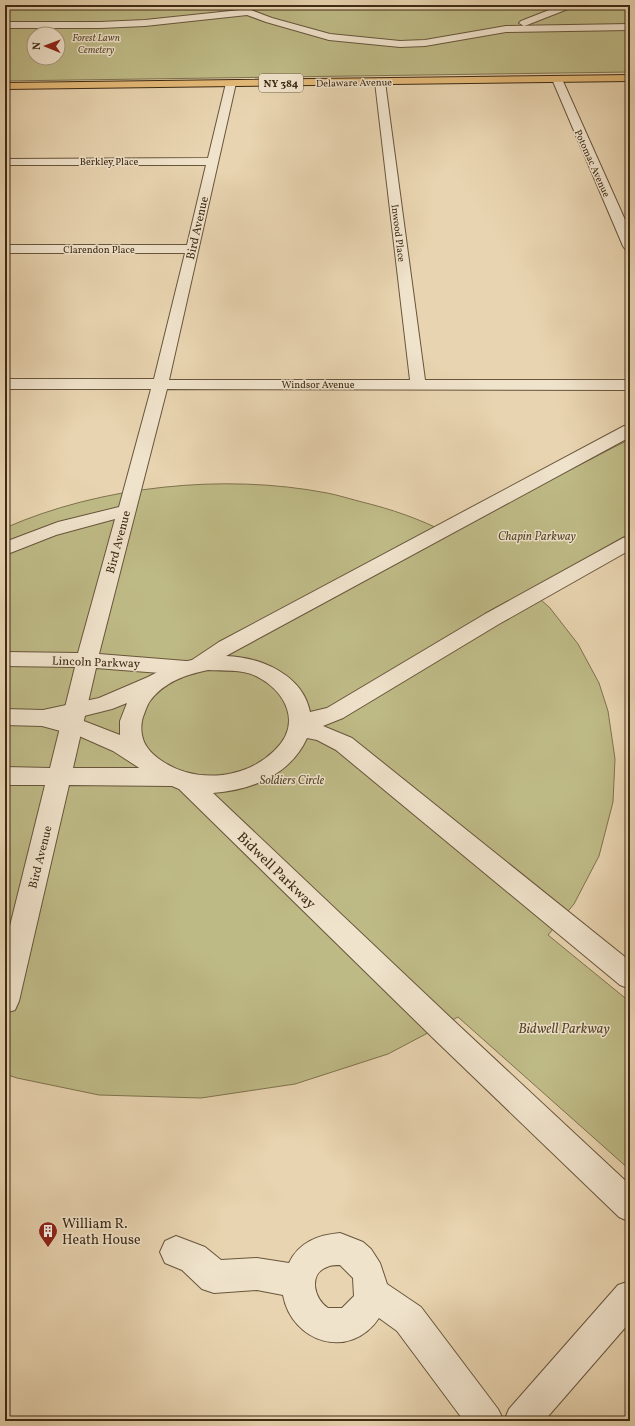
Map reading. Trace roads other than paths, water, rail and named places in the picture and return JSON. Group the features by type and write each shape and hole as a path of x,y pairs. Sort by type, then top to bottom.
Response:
{"main road":[{"name":"Delaware Avenue","path":"5,86 630,78"}],"street":[{"path":"239,5 248,12 329,37 400,44 425,43 506,29 630,27"},
{"path":"506,29 570,5"},
{"path":"5,25 115,25 248,12"},
{"name":"Potomac Avenue","path":"557,79 630,246"},
{"name":"Inwood Place","path":"380,82 418,384"},
{"name":"Bird Avenue","path":"5,1001 87,660 160,384 231,83"},
{"name":"Berkley Place","path":"5,162 213,161"},
{"name":"Clarendon Place","path":"5,249 192,249"},
{"name":"Windsor Avenue","path":"5,384 630,385"},
{"path":"179,780 152,767 142,757 136,748 131,735 131,718 140,698 152,685 163,678 191,666 630,430"},
{"path":"5,549 16,543 79,520 127,511"},
{"path":"300,724 319,719 340,710 492,619 630,542"},
{"name":"Lincoln Parkway","path":"5,659 87,660 191,666"},
{"path":"5,776 179,780 222,784 234,782 257,774 284,756 296,739 300,724 300,712 293,695 284,684 261,670 238,664 213,663 191,666"},
{"name":"Lincoln Parkway","path":"5,718 73,718 163,678"},
{"name":"Lincoln Parkway","path":"73,718 142,757"},
{"path":"300,724 334,738 353,751 630,977"},
{"name":"Bidwell Parkway","path":"179,780 630,1206"},
{"path":"327,1250 340,1250 354,1254 364,1265 370,1278 371,1293 367,1308 357,1319 344,1325 329,1326 315,1321 305,1310 299,1296 299,1281 304,1267 313,1256 327,1250"},
{"path":"176,1252 188,1254 199,1260 214,1277 257,1274 299,1281"},
{"path":"371,1293 409,1319 486,1421"},
{"path":"521,1421 630,1297"}],"place":[{"name":"William R. Heath House","path":"48,1248"}],"park label":[{"name":"Forest Lawn Cemetery","path":"96,42"},
{"name":"Chapin Parkway","path":"537,536"},
{"name":"Soldiers Circle","path":"292,780"}]}
